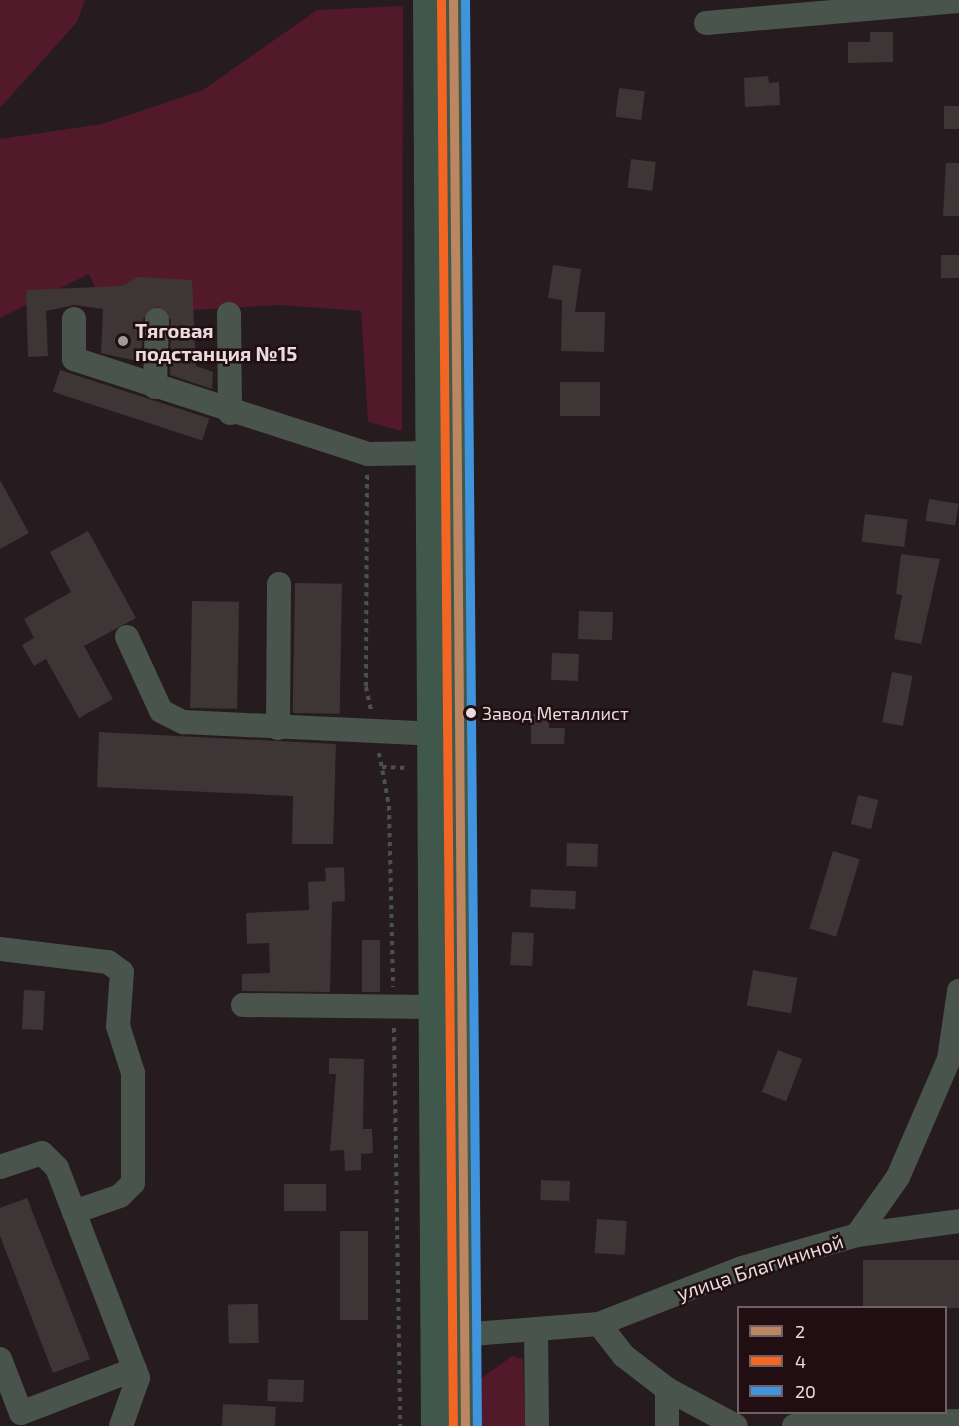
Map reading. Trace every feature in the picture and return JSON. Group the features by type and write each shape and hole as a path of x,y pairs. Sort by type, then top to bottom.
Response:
{"main road":[{"path":"428,0 434,1007 450,1336 465,1426"},
{"path":"436,1426 450,1336 453,0"}],"street":[{"path":"706,22 959,1"},
{"path":"229,314 230,413"},
{"path":"74,319 74,359 230,413 368,454 432,453"},
{"path":"155,387 157,320"},
{"path":"278,728 279,584"},
{"path":"127,637 161,711 183,722 376,734 433,734"},
{"path":"0,949 108,962 122,972 118,1026 133,1073 133,1183 120,1196 74,1212"},
{"name":"улица Благининой","path":"450,1336 599,1324 742,1268 856,1235 898,1177 949,1059 959,991"},
{"path":"243,1005 434,1007"},
{"path":"0,1167 42,1153 57,1168 135,1369 138,1387 121,1426"},
{"path":"856,1235 959,1221"},
{"path":"599,1324 624,1356 667,1389 736,1426"},
{"path":"536,1329 537,1426"},
{"path":"0,1359 21,1420 135,1369"},
{"path":"667,1389 667,1426"},
{"path":"794,1426 959,1421"}],"path":[{"path":"368,454 366,687 389,806 400,1426"}],"shaded area":[{"path":"0,0 85,0 77,22 0,108"},
{"path":"403,6 402,431 368,422 361,311 279,305 106,315 89,274 0,318 0,139 102,124 203,90 317,10"},
{"path":"512,1356 523,1359 525,1426 476,1426 476,1382"}],"building":[{"path":"870,32 893,32 893,62 848,63 848,42 870,42"},
{"path":"768,76 769,83 779,82 780,105 745,107 744,78"},
{"path":"619,88 645,91 641,120 615,117"},
{"path":"944,106 959,106 959,129 944,129"},
{"path":"631,159 656,162 652,191 627,188"},
{"path":"946,163 959,163 959,216 943,216"},
{"path":"941,255 959,255 959,278 941,278"},
{"path":"553,265 581,269 575,312 605,312 604,352 561,351 562,300 548,298"},
{"path":"138,277 192,280 196,366 213,372 212,389 170,375 171,320 158,306 143,319 141,362 101,353 103,309 75,305 46,311 48,356 28,357 26,290 122,286"},
{"path":"60,370 209,419 202,440 53,392"},
{"path":"560,382 600,382 600,416 560,416"},
{"path":"0,480 29,533 0,549"},
{"path":"929,499 959,504 955,525 926,521"},
{"path":"865,514 908,519 904,547 862,542"},
{"path":"88,531 136,618 84,646 113,699 79,718 46,659 34,666 22,645 34,638 24,619 71,592 50,552"},
{"path":"901,554 940,559 921,644 894,639 902,595 896,594"},
{"path":"295,583 342,584 340,714 293,713"},
{"path":"192,601 239,602 237,709 190,708"},
{"path":"579,611 613,612 612,640 578,639"},
{"path":"552,653 579,654 578,681 551,680"},
{"path":"892,672 913,676 903,726 882,722"},
{"path":"531,714 549,714 549,728 565,728 564,744 531,744"},
{"path":"99,732 336,744 333,844 292,844 293,796 97,787"},
{"path":"858,795 878,800 871,829 851,824"},
{"path":"567,843 598,844 597,867 566,866"},
{"path":"833,851 860,859 836,937 809,928"},
{"path":"344,867 345,901 332,902 330,992 242,991 242,974 270,973 269,943 247,944 246,913 309,910 308,882 326,881 325,868"},
{"path":"531,889 576,891 575,909 530,907"},
{"path":"512,932 534,933 532,966 510,965"},
{"path":"362,940 380,940 380,992 362,992"},
{"path":"753,970 797,978 791,1013 747,1005"},
{"path":"24,990 45,991 43,1030 22,1029"},
{"path":"778,1050 802,1059 786,1101 762,1092"},
{"path":"329,1058 364,1059 363,1129 372,1129 373,1153 361,1154 361,1170 345,1171 344,1150 330,1151 336,1074 329,1074"},
{"path":"541,1180 570,1181 569,1201 540,1200"},
{"path":"284,1184 326,1184 326,1211 284,1211"},
{"path":"27,1198 90,1359 53,1373 0,1236 0,1208"},
{"path":"597,1219 627,1221 625,1255 595,1253"},
{"path":"340,1231 368,1231 368,1320 340,1320"},
{"path":"863,1260 959,1260 959,1308 863,1306"},
{"path":"258,1304 259,1343 229,1344 228,1305"},
{"path":"268,1379 304,1380 303,1402 267,1401"},
{"path":"223,1404 276,1407 275,1426 222,1426"}],"transit line":[{"name":"4","path":"441,0 453,1426"},
{"name":"2","path":"453,0 465,1426"},
{"name":"20","path":"465,0 477,1426"}],"place":[{"name":"Тяговая подстанция №15","path":"123,341"},
{"name":"Завод Металлист","path":"471,713"}]}
